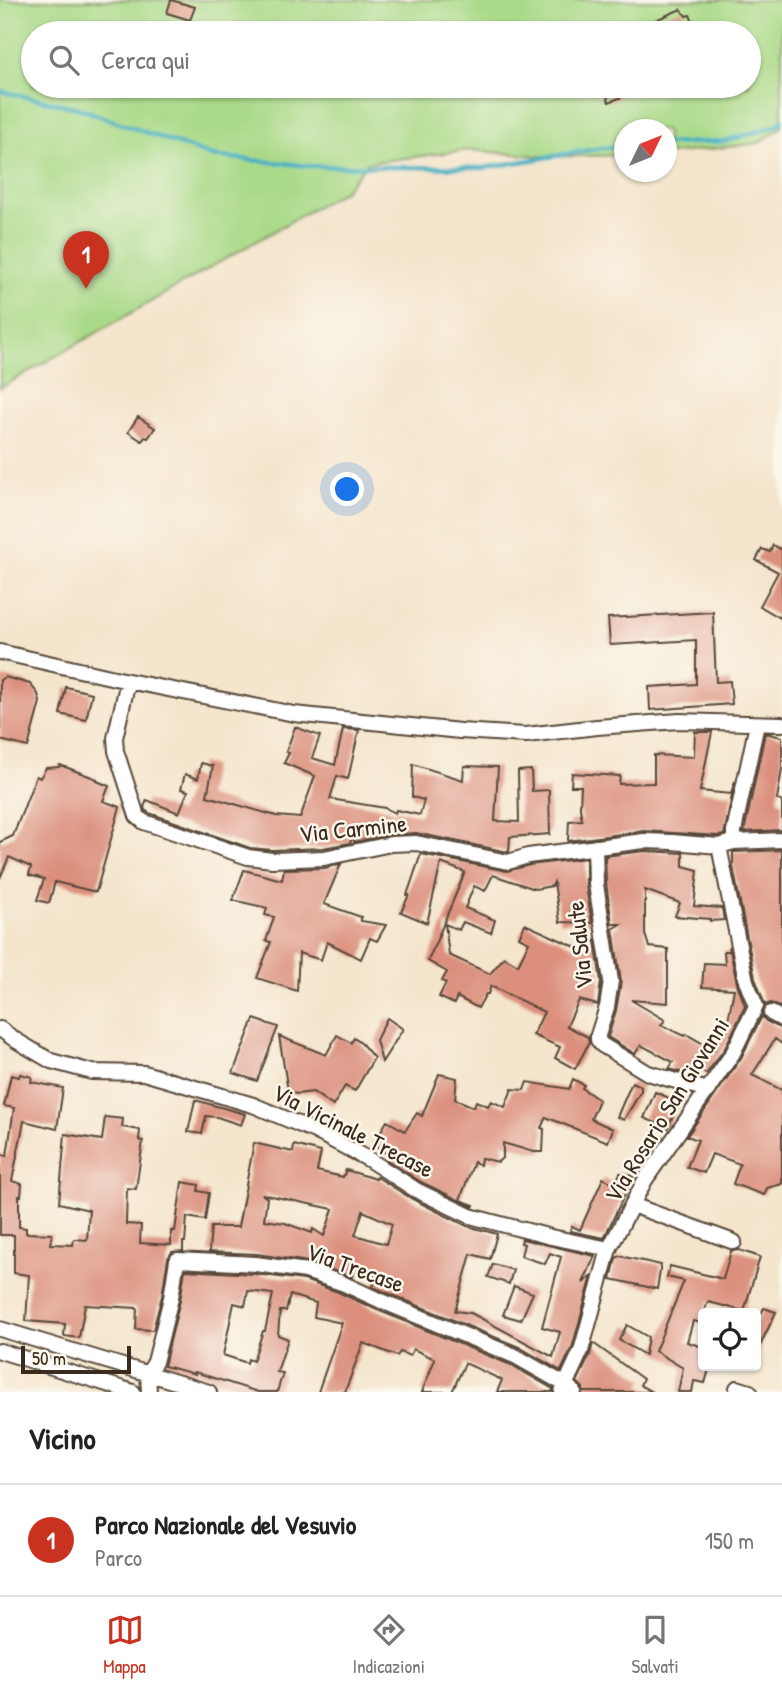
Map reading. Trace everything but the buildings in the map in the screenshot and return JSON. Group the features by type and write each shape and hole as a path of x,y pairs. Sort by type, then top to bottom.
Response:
{"street":[{"path":"0,652 294,714 460,731 526,735 679,721 782,724"},
{"name":"Via Carmine","path":"128,681 115,738 116,751 137,816 144,822 248,857 272,860 324,859 391,844 416,844 508,862 528,856 644,841 719,846 734,842 782,839"},
{"path":"734,842 734,831 757,724"},
{"name":"Via Rosario San Giovanni","path":"567,1390 581,1351 609,1249 645,1180 733,1054 756,1006 746,981 719,846"},
{"name":"Via Salute","path":"596,848 596,884 611,981 598,1040 648,1073 708,1090"},
{"name":"Via Vicinale Trecase","path":"0,1029 51,1061 92,1072 144,1073 253,1105 315,1131 368,1159 416,1190 470,1216 609,1249"},
{"path":"632,1205 734,1242"},
{"name":"Via Trecase","path":"148,1373 155,1362 171,1298 177,1260 197,1260 306,1271 342,1283 514,1356 567,1390"},
{"path":"0,1329 209,1392"},
{"path":"0,1351 133,1392"},
{"path":"148,1373 149,1392"}],"green space":[{"path":"0,0 782,0 782,127 759,143 677,153 677,119 614,119 614,155 551,157 469,150 367,163 344,191 0,388"}],"waterway":[{"path":"0,91 21,96"},
{"path":"32,98 78,108 212,156 310,166 484,168 614,147"},
{"path":"677,143 725,141 776,126 782,120"}],"place":[{"name":"Parco Nazionale del Vesuvio","path":"86,289"}]}
